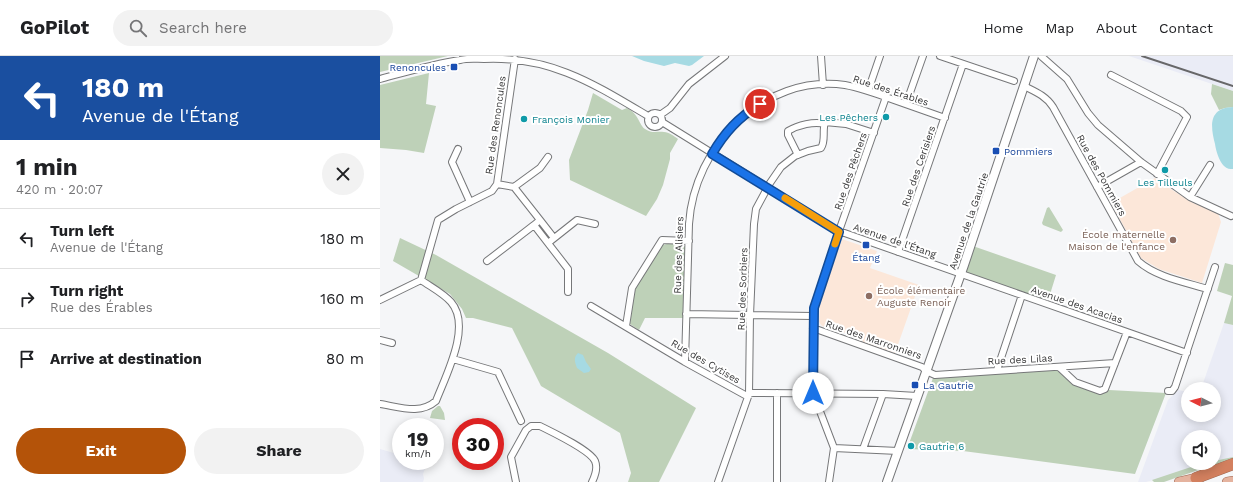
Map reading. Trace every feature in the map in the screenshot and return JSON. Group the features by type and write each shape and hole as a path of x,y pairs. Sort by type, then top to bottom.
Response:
{"highway":[{"path":"1196,478 1233,464"}],"main road":[{"path":"1179,482 1233,469"},
{"path":"1227,482 1233,481"}],"street":[{"path":"660,115 670,108 689,84 725,56"},
{"path":"821,56 823,85"},
{"path":"868,90 880,56"},
{"path":"906,104 923,56"},
{"path":"940,56 1014,82"},
{"name":"Avenue de la Gautrie","path":"887,482 961,273 1034,56"},
{"path":"1041,56 1067,79 1088,113 1098,125 1157,174 1190,197 1231,216"},
{"path":"380,79 461,60 500,58 515,59 562,70 580,77 614,95 648,116 654,112 660,115 662,122"},
{"name":"Rue des Renoncules","path":"421,280 438,220 492,191 497,184 515,59"},
{"name":"Rue des Cerisiers","path":"898,252 963,64"},
{"path":"1111,75 1181,111 1187,117 1157,174"},
{"name":"Rue des Érables","path":"712,154 720,140 734,123 768,99 788,90 802,87 844,85 868,90 945,118"},
{"name":"Rue des Pommiers","path":"1024,86 1042,95 1050,103 1138,260 1146,268 1159,274 1208,289"},
{"name":"Rue des Pêchers","path":"813,393 813,316 816,301 886,97"},
{"name":"Avenue de l'Étang","path":"648,116 648,123 652,126 656,127 662,122 839,232 961,273"},
{"path":"798,155 788,135 788,131 796,127 814,123 825,124 825,122 836,122 874,133"},
{"name":"Rue des Sorbiers","path":"718,482 749,394 750,315 756,208 767,187 781,167 798,155 821,148 824,145 825,124"},
{"path":"458,149 452,162 470,202"},
{"name":"Rue des Alisiers","path":"685,362 689,212 694,191 712,154"},
{"path":"514,187 540,168 548,157"},
{"path":"1097,187 1142,162"},
{"path":"1190,197 1210,165"},
{"path":"497,184 514,187 554,238"},
{"path":"487,261 540,220"},
{"path":"548,243 577,220 595,224"},
{"path":"534,225 568,269 568,292"},
{"path":"626,326 632,288 662,240 688,241"},
{"path":"1168,392 1172,391 1175,387 1215,267"},
{"name":"Avenue des Acacias","path":"961,273 1187,353"},
{"path":"380,300 421,280 451,302 459,318 460,328 453,359 436,401 431,405 419,409 380,404"},
{"path":"997,370 1022,295"},
{"name":"Rue des Cytises","path":"591,306 685,362 745,395 813,393 917,396"},
{"path":"686,314 813,316"},
{"name":"Rue des Marronniers","path":"813,328 922,367 926,371"},
{"path":"1059,367 1075,382 1100,392 1106,388 1127,332"},
{"path":"380,340 392,342"},
{"path":"453,359 498,372 522,421"},
{"name":"Rue des Lilas","path":"926,371 935,375 1115,363"},
{"path":"776,393 777,482"},
{"path":"813,393 834,448 829,482"},
{"path":"863,450 882,394"},
{"path":"516,482 511,457 526,430 531,426 540,426 589,453 595,461 596,467 592,482"},
{"path":"834,448 898,451"}],"shaded area":[{"path":"1129,56 1233,56 1233,91 1212,84"},
{"name":"École maternelle Maison de l'enfance","path":"1155,178 1157,180 1155,182 1158,184 1160,182 1191,202 1218,213 1221,222 1202,283 1159,269 1141,258 1111,203"},
{"name":"École élémentaire Auguste Renoir","path":"842,239 877,251 870,268 919,285 895,353 863,342 862,339 829,327 822,326 819,322 820,303"},
{"path":"1224,323 1233,325 1233,458 1221,461 1221,430 1181,430 1181,470 1190,470 1146,482 1138,482 1168,400 1178,390 1181,391 1181,422 1221,422 1221,382 1203,382"},
{"path":"380,449 392,452 392,470 425,470 423,482 380,482"}],"green space":[{"path":"380,56 448,56 380,72"},
{"path":"429,73 426,104 436,106 424,153 380,148 380,85"},
{"path":"1212,84 1233,91 1233,107 1219,110 1211,94"},
{"path":"593,93 622,110 627,108 631,110 643,127 648,131 668,133 678,139 670,153 670,159 663,185 657,199 646,216 570,180 569,160"},
{"path":"1049,207 1063,230 1061,232 1043,225 1042,223 1047,208"},
{"path":"400,238 436,255 608,353 696,408 659,482 628,482 631,473 620,433 541,386 512,328 473,318 466,318 462,309 450,294 393,261"},
{"path":"671,243 684,244 686,249 683,318 645,318 639,330 630,324 635,288 663,245"},
{"path":"970,245 1056,275 1047,304 961,273"},
{"path":"1225,263 1233,265 1233,325 1224,323 1232,296 1217,291"},
{"path":"1057,370 1072,384 1100,394 1109,390 1166,393 1135,474 963,451 907,449 933,378"},
{"path":"440,406 444,413 445,420 444,418 430,418 432,411"},
{"path":"1233,457 1233,461 1221,464 1221,460"},
{"path":"1182,470 1198,470 1164,482 1154,482 1152,480"}],"water":[{"path":"632,56 704,56 689,66 675,63 664,66"},
{"path":"1233,107 1233,169 1228,169 1219,159 1213,137 1212,124 1215,114 1225,108"},
{"path":"578,353 583,355 591,369 589,372 584,373 577,368 575,358"}],"railway":[{"path":"1142,56 1233,86"}],"slow traffic":[{"path":"785,198 839,232 835,244"}],"place":[{"name":"Renoncules","path":"454,67"},
{"name":"Les Pêchers","path":"886,117"},
{"name":"François Monier","path":"524,119"},
{"name":"Pommiers","path":"996,151"},
{"name":"Les Tilleuls","path":"1165,170"},
{"name":"École maternelle Maison de l'enfance","path":"1173,240"},
{"name":"Étang","path":"866,245"},
{"name":"École élémentaire Auguste Renoir","path":"869,296"},
{"name":"La Gautrie","path":"915,385"},
{"name":"Gautrie 6","path":"911,446"}],"route":[{"path":"760,104 734,123 720,140 712,154 839,232 814,308 813,393"}]}
